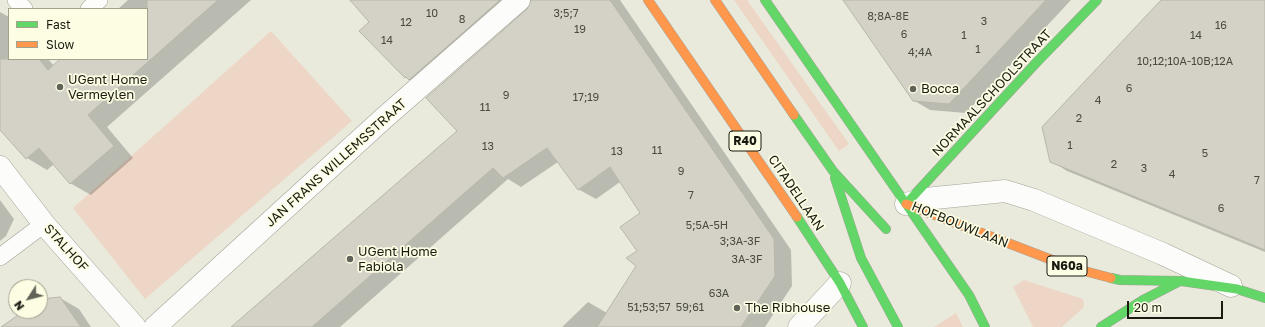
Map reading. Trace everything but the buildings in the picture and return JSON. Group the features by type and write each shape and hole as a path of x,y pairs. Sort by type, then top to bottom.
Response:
{"main road":[{"name":"CITADELLAAN","path":"648,0 787,202 847,275"},
{"path":"715,0 833,171 863,255 898,327"},
{"path":"765,0 899,212 969,295 985,327"},
{"name":"NORMAALSCHOOLSTRAAT","path":"833,171 883,232 899,212 1097,0"},
{"name":"HOFBOUWLAAN","path":"899,212 1073,268 1120,280 1181,280 1237,289 1265,298"},
{"path":"847,275 863,255"},
{"name":"R40","path":"847,275 863,327"},
{"path":"1101,327 1143,300 1181,280"}],"street":[{"name":"JAN FRANS WILLEMSSTRAAT","path":"155,327 384,118 519,0"},
{"name":"STALHOF","path":"0,168 44,224 134,327"},
{"name":"HOFBOUWLAAN","path":"899,212 926,199 1005,192 1034,200 1163,254 1237,289"},
{"path":"799,327 847,275"}],"lane":[{"path":"16,0 23,8"},
{"path":"90,8 99,0"},
{"path":"0,256 44,224"}],"shaded area":[{"path":"734,0 747,0 849,144 839,151"},
{"path":"271,31 352,121 145,299 73,208"},
{"path":"1024,280 1083,299 1084,307 1062,327 1033,327 1013,287"},
{"path":"956,313 963,327 934,327"}],"traffic: fast":[{"path":"765,0 969,295 985,327"},
{"path":"906,204 1035,64 1097,0"},
{"path":"794,115 833,171 886,229"},
{"path":"835,178 861,258 898,327"},
{"path":"797,217 840,283 863,327"},
{"path":"1111,278 1120,280 1181,281 1237,289 1265,298"},
{"path":"1101,327 1143,300 1178,282"}],"traffic: slow":[{"path":"648,0 797,217"},
{"path":"715,0 794,115"},
{"path":"906,204 1073,268 1111,278"}],"place":[{"name":"UGent Home Vermeylen","path":"60,87"},
{"name":"Bocca","path":"913,89"},
{"name":"UGent Home Fabiola","path":"350,259"},
{"name":"The Ribhouse","path":"737,308"}]}
